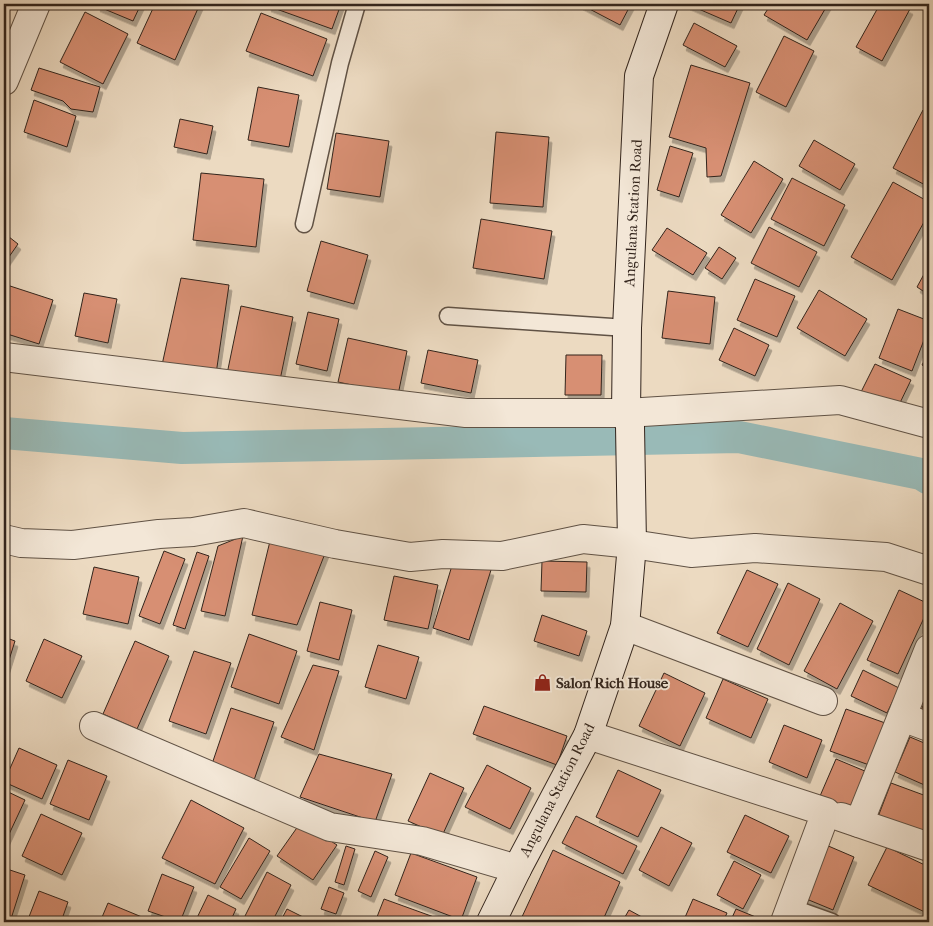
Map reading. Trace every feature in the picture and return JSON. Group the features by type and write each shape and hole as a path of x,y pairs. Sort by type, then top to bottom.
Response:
{"street":[{"path":"4,81 36,4"},
{"name":"Angulana Station Road","path":"490,922 588,734 625,626 632,544 627,328 639,76 664,4"},
{"path":"4,357 466,413 628,419 840,400 929,424"},
{"path":"4,539 21,543 73,545 159,534 193,532 244,523 334,544 410,556 443,554 502,556 583,539 691,553 755,548 886,557 929,571"},
{"path":"625,626 823,701"},
{"path":"859,823 929,649"},
{"path":"902,717 929,726"},
{"path":"94,726 330,827 422,841 517,869"},
{"path":"588,734 929,847"},
{"path":"787,915 826,812"}],"lane":[{"path":"304,224 340,63 357,4"},
{"path":"448,316 627,328"},
{"path":"787,915 832,922"}],"building":[{"path":"98,4 141,4 133,21 97,6"},
{"path":"155,4 200,4 175,60 137,43"},
{"path":"269,4 341,4 332,29 268,6"},
{"path":"580,4 631,4 620,25"},
{"path":"687,4 740,4 731,23"},
{"path":"771,4 828,4 807,40 764,15"},
{"path":"880,4 900,4 910,9 882,61 856,47"},
{"path":"85,12 128,34 103,84 60,62"},
{"path":"261,13 327,39 313,76 246,51"},
{"path":"694,23 737,46 725,67 683,45"},
{"path":"784,36 814,51 786,107 756,92"},
{"path":"691,65 750,83 721,176 707,177 706,148 669,137"},
{"path":"39,68 100,87 93,112 71,109 63,101 31,90"},
{"path":"258,87 299,95 289,147 248,140"},
{"path":"34,100 76,116 67,147 24,132"},
{"path":"923,110 929,113 929,187 893,168"},
{"path":"180,119 213,126 207,154 174,147"},
{"path":"496,132 549,137 543,207 490,203"},
{"path":"336,133 389,141 380,197 327,189"},
{"path":"814,140 855,164 840,190 799,166"},
{"path":"670,146 693,153 679,197 657,190"},
{"path":"754,161 783,179 751,233 721,215"},
{"path":"201,173 264,179 256,247 193,240"},
{"path":"792,178 845,205 824,246 771,219"},
{"path":"893,182 929,202 929,213 892,280 851,257"},
{"path":"481,219 552,231 544,279 473,268"},
{"path":"769,227 817,252 799,287 751,263"},
{"path":"667,228 707,253 693,275 652,250"},
{"path":"4,233 18,244 4,264"},
{"path":"321,241 368,255 354,304 307,291"},
{"path":"719,247 736,258 722,279 705,268"},
{"path":"929,265 929,295 917,287"},
{"path":"181,278 229,285 216,374 162,365"},
{"path":"755,279 795,296 777,337 737,320"},
{"path":"7,285 53,300 39,344 4,333 4,295"},
{"path":"819,290 867,319 845,356 797,328"},
{"path":"668,291 715,297 710,344 662,338"},
{"path":"84,293 117,299 108,343 75,336"},
{"path":"241,306 293,317 279,385 227,374"},
{"path":"898,309 929,321 929,327 912,371 879,358"},
{"path":"308,312 339,319 327,371 296,364"},
{"path":"734,328 769,345 755,376 719,360"},
{"path":"348,338 407,351 398,395 338,382"},
{"path":"428,350 478,360 471,393 421,383"},
{"path":"929,352 929,369 922,365"},
{"path":"566,355 602,355 601,395 565,395"},
{"path":"875,364 911,380 897,409 861,392"},
{"path":"243,536 225,616 201,611 218,546"},
{"path":"271,537 326,551 297,625 252,615"},
{"path":"164,551 185,559 160,624 139,616"},
{"path":"197,552 209,556 185,629 173,625"},
{"path":"454,559 491,570 469,640 433,628"},
{"path":"542,561 587,562 586,592 541,591"},
{"path":"94,567 139,577 128,624 83,614"},
{"path":"747,570 778,584 748,647 717,633"},
{"path":"394,576 438,585 428,629 384,620"},
{"path":"788,583 820,599 789,665 757,649"},
{"path":"899,590 929,604 929,607 898,674 867,660"},
{"path":"320,602 352,610 339,660 307,651"},
{"path":"840,603 873,621 837,689 804,671"},
{"path":"542,615 587,631 579,656 534,641"},
{"path":"249,634 297,651 279,704 231,687"},
{"path":"4,637 15,641 4,676"},
{"path":"44,639 82,656 62,698 26,681"},
{"path":"135,641 169,656 137,729 103,714"},
{"path":"378,645 419,657 406,699 365,687"},
{"path":"194,651 231,663 206,734 169,721"},
{"path":"313,665 339,671 314,750 281,737"},
{"path":"863,670 899,688 887,713 851,696"},
{"path":"664,673 705,693 680,746 639,726"},
{"path":"723,679 768,699 751,738 706,718"},
{"path":"929,691 929,717 920,713"},
{"path":"484,706 567,736 557,765 473,734"},
{"path":"231,708 274,722 252,786 212,764"},
{"path":"846,709 888,724 872,766 830,751"},
{"path":"784,725 822,740 807,778 769,762"},
{"path":"910,737 929,745 929,787 895,772"},
{"path":"19,748 57,765 42,799 4,782"},
{"path":"319,754 392,774 375,822 300,797"},
{"path":"836,759 872,774 853,819 817,803"},
{"path":"68,760 107,776 89,820 50,804"},
{"path":"487,765 531,788 510,829 465,807"},
{"path":"618,770 661,790 638,837 596,817"},
{"path":"430,773 464,788 442,836 408,821"},
{"path":"891,783 929,797 929,843 876,822"},
{"path":"4,790 25,800 4,845"},
{"path":"191,800 244,828 215,884 162,858"},
{"path":"41,814 82,833 62,875 22,856"},
{"path":"745,815 789,836 771,873 727,852"},
{"path":"576,816 637,846 623,874 562,843"},
{"path":"301,822 337,845 313,880 277,856"},
{"path":"661,827 692,843 669,886 639,870"},
{"path":"249,838 270,851 241,899 220,887"},
{"path":"826,845 854,857 833,910 804,898"},
{"path":"346,846 355,849 344,885 335,882"},
{"path":"887,847 929,867 929,914 868,885"},
{"path":"553,850 620,882 602,922 528,922 521,919"},
{"path":"375,851 388,857 371,897 358,891"},
{"path":"411,853 477,877 461,920 395,895"},
{"path":"734,861 761,875 743,909 717,895"},
{"path":"4,868 25,875 10,922 4,922"},
{"path":"267,872 291,885 272,922 242,922"},
{"path":"162,874 194,887 180,922 148,911"},
{"path":"329,887 344,893 336,914 321,909"},
{"path":"39,891 68,902 61,922 27,922"},
{"path":"208,895 236,909 230,922 195,922"},
{"path":"384,899 445,921 375,922"},
{"path":"693,899 727,913 723,922 683,922"},
{"path":"108,903 154,922 100,922"},
{"path":"287,909 309,920 308,922 280,922"},
{"path":"736,909 768,922 730,922"},
{"path":"629,910 651,922 622,922"}],"waterway":[{"path":"4,433 182,448 739,437 921,474 929,479"}],"place":[{"name":"Salon Rich House","path":"542,683"}]}
